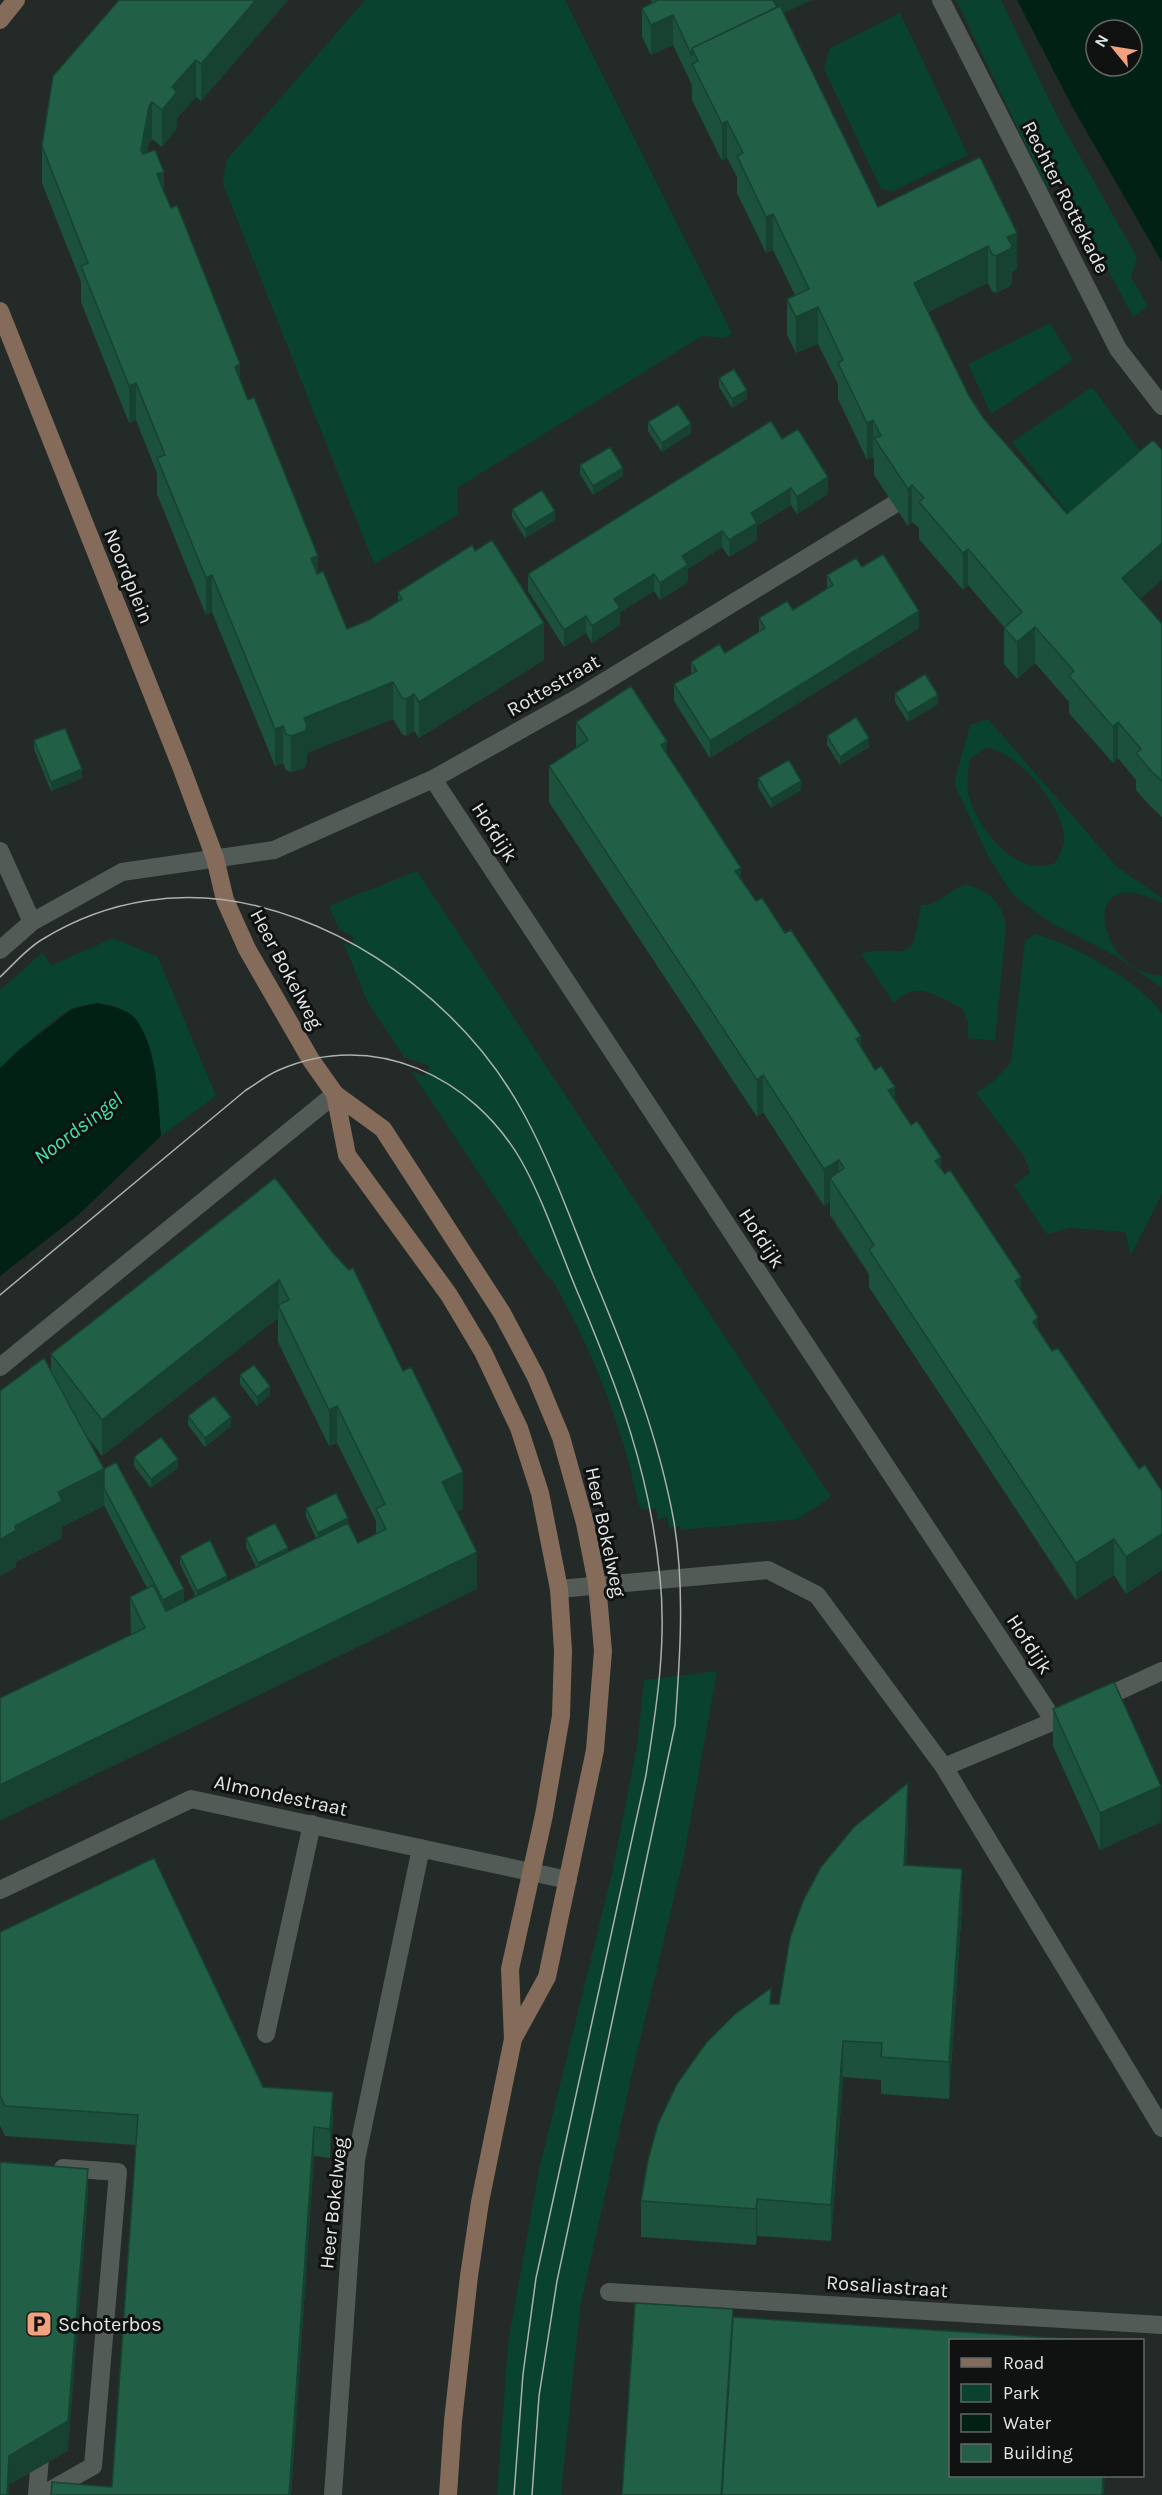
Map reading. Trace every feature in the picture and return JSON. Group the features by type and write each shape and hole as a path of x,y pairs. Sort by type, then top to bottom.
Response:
{"street":[{"path":"0,20 16,0"},
{"name":"Rechter Rottekade","path":"941,0 1118,349 1162,406"},
{"name":"Noordplein","path":"0,311 178,758 214,858"},
{"name":"Rottestraat","path":"214,858 274,849 433,780 581,696 893,505"},
{"name":"Hofdijk","path":"433,780 1054,1721"},
{"path":"0,850 32,922"},
{"path":"0,950 32,922 122,873 214,858"},
{"name":"Heer Bokelweg","path":"214,858 225,900 247,949 311,1060 335,1094 383,1129 502,1313 536,1377 561,1437 585,1523 597,1584 603,1651 595,1750 547,1977 513,2038"},
{"path":"0,1367 335,1094"},
{"name":"Heer Bokelweg","path":"335,1094 347,1155 448,1295 483,1352 519,1428 540,1493 560,1589 563,1651 561,1716 510,1969 513,2038 480,2202 471,2265 453,2421 448,2495"},
{"path":"560,1589 768,1570 817,1596 944,1767 1162,2128"},
{"path":"944,1767 1054,1721 1162,1671"},
{"name":"Almondestraat","path":"0,1890 191,1799 568,1880"},
{"path":"266,2034 312,1824"},
{"name":"Heer Bokelweg","path":"333,2495 356,2160 421,1848"},
{"path":"41,2166 118,2172 93,2466 42,2495"},
{"name":"Rosaliastraat","path":"609,2292 1162,2325"},
{"path":"37,2495 43,2425"}],"green space":[{"path":"365,0 565,0 732,333 725,338 702,336 457,488 458,515 374,564 223,184 226,161"},
{"path":"956,0 1001,0 1058,118 1137,257 1131,277 1148,306 1133,317 1080,217 1066,181 1047,189"},
{"path":"900,13 968,155 893,191 881,189 824,69 830,48"},
{"path":"1050,323 1073,360 991,414 968,364"},
{"path":"1092,387 1140,451 1068,513 1012,442"},
{"path":"988,719 1117,867 1162,898 1162,903 1135,893 1117,895 1107,905 1105,921 1110,939 1121,957 1139,970 1162,976 1162,988 1116,956 1051,923 1013,895 989,858 956,788 955,779 970,725","holes":["985,748 1011,758 1024,769 1037,783 1057,813 1063,828 1064,841 1055,863 1041,866 1027,864 1013,858 990,836 981,823 969,796 970,759"]},
{"path":"417,871 831,1497 797,1519 681,1530 680,1526 669,1528 667,1517 658,1519 656,1508 645,1510 639,1506 615,1417 593,1360 566,1305 551,1278 549,1279 411,1071 425,1076 430,1066 404,1057 368,1003 343,942 350,946 354,937 339,929 329,906"},
{"path":"967,885 983,891 994,899 1001,910 1006,926 995,1041 968,1038 968,1023 962,1008 936,995 927,992 910,992 894,1003 861,954 909,948 913,943 921,905 935,903 955,889"},
{"path":"1035,934 1068,946 1104,965 1137,989 1162,1013 1162,1194 1131,1255 1125,1232 1070,1228 1047,1234 1014,1185 1030,1173 1024,1156 976,1093 995,1080 1011,1062 1025,941"},
{"path":"113,938 158,957 216,1096 161,1136 155,1069 115,1006 94,1004 73,1008 46,1026 0,1068 0,990 42,953 52,965"},
{"path":"717,1671 684,1856 631,2078 580,2308 561,2495 497,2495 508,2344 539,2170 613,1869 637,1746 644,1680"}],"water":[{"path":"1017,0 1162,0 1162,262 1074,110"},
{"name":"Noordsingel","path":"96,1003 113,1006 130,1014 145,1034 156,1077 161,1136 77,1216 0,1276 0,1068 21,1048 72,1009"}],"building":[{"path":"119,0 256,0 201,64 196,60 172,87 177,92 162,110 152,102 149,106 141,150 143,154 155,150 164,172 157,174 164,192 171,208 177,205 240,364 235,367 248,400 254,397 318,556 311,558 317,574 323,571 347,629 369,620 402,599 398,592 472,545 475,551 492,540 544,623 419,702 414,694 406,699 402,698 393,682 304,718 307,726 305,731 291,736 286,734 283,726 275,729 212,575 206,578 157,458 165,455 136,383 129,386 81,266 88,263 42,146 53,76"},
{"path":"658,0 773,0 777,7 692,48 692,56 673,15 651,25 642,8"},
{"path":"780,6 878,207 980,157 1017,233 1007,237 1012,245 1010,249 996,256 992,254 988,246 914,283 969,396 984,419 1067,514 1153,440 1162,450 1162,543 1122,578 1162,624 1162,781 1136,753 1141,749 1118,722 1113,727 1069,676 1074,671 1035,627 1017,642 1004,628 1022,612 968,549 963,553 919,502 924,498 912,485 908,489 874,438 881,436 873,420 867,423 838,363 843,360 818,307 796,317 787,299 809,289 773,214 766,217 737,156 743,153 727,121 722,124 692,64 698,61 692,48"},
{"path":"734,369 747,390 732,399 719,378"},
{"path":"678,404 691,424 662,443 648,422"},
{"path":"771,421 782,439 798,429 828,477 797,497 791,488 751,513 757,523 729,540 722,531 682,556 688,565 660,583 654,574 614,599 620,608 592,626 586,616 564,630 528,574"},
{"path":"610,447 623,468 593,486 580,465"},
{"path":"542,490 555,511 525,529 512,509"},
{"path":"883,554 919,611 710,741 674,684 697,671 691,662 719,644 725,653 765,628 759,618 787,601 793,610 833,585 827,575 856,558 862,567"},
{"path":"925,674 938,695 908,713 895,693"},
{"path":"631,686 667,741 661,745 741,868 735,871 756,901 762,898 785,933 791,930 861,1036 856,1039 875,1070 881,1066 895,1087 888,1090 911,1125 917,1121 941,1157 935,1161 945,1174 950,1170 1021,1277 1015,1281 1038,1317 1033,1322 1052,1351 1058,1348 1139,1469 1145,1465 1162,1491 1162,1534 1126,1557 1114,1539 1076,1563 869,1250 874,1245 830,1178 844,1168 839,1160 824,1169 763,1075 757,1080 549,766 588,740 576,722"},
{"path":"856,717 869,738 840,757 827,736"},
{"path":"65,728 82,769 51,782 34,740"},
{"path":"789,760 801,781 771,799 758,778"},
{"path":"275,1178 333,1253 349,1270 353,1268 403,1371 411,1367 463,1472 442,1482 477,1552 0,1785 0,1698 145,1628 130,1597 153,1585 166,1611 348,1523 358,1543 386,1529 376,1509 385,1504 337,1406 329,1410 278,1305 289,1300 279,1280 102,1420 51,1354"},
{"path":"44,1358 104,1469 58,1492 62,1501 15,1526 16,1530 0,1540 0,1391"},
{"path":"254,1365 270,1386 257,1397 240,1375"},
{"path":"214,1396 231,1417 205,1438 188,1416"},
{"path":"161,1437 178,1459 151,1479 134,1457"},
{"path":"116,1462 184,1589 163,1600 104,1488 104,1469"},
{"path":"336,1493 348,1518 318,1533 306,1508"},
{"path":"275,1523 288,1548 258,1563 246,1538"},
{"path":"210,1540 227,1576 197,1591 180,1556"},
{"path":"1114,1682 1161,1786 1100,1813 1053,1709"},
{"path":"908,1783 904,1865 962,1869 949,2062 881,2057 882,2043 843,2041 831,2205 757,2199 756,2209 641,2201 648,2160 658,2124 677,2084 706,2043 735,2014 771,1988 770,2004 779,2004 790,1938 803,1901 821,1867 854,1827"},
{"path":"154,1858 263,2087 333,2092 330,2129 314,2127 289,2495 51,2495 52,2482 112,2487 138,2115 5,2106 0,2095 0,1932"},
{"name":"Schoterbos","path":"0,2162 88,2169 68,2421 9,2456 7,2495 0,2495"},
{"path":"635,2303 733,2309 721,2495 622,2495"},
{"path":"733,2317 1070,2339 949,2339 949,2477 1103,2477 1102,2495 722,2495"}],"tram line":[{"path":"0,977 32,947 68,925 120,906 174,898 201,898 257,906 298,919 339,936 377,958 413,984 446,1013 503,1079 545,1156 641,1399 668,1491 680,1573 675,1725 557,2281 539,2396 532,2495"},
{"path":"0,1295 246,1090 279,1070 314,1059 350,1055 384,1058 417,1068 448,1084 477,1106 501,1132 522,1162 544,1209 619,1396 640,1466 655,1539 662,1603 662,1627 659,1677 646,1775 536,2278 523,2374 514,2495"}],"place":[{"name":"Schoterbos","path":"39,2324"}]}
